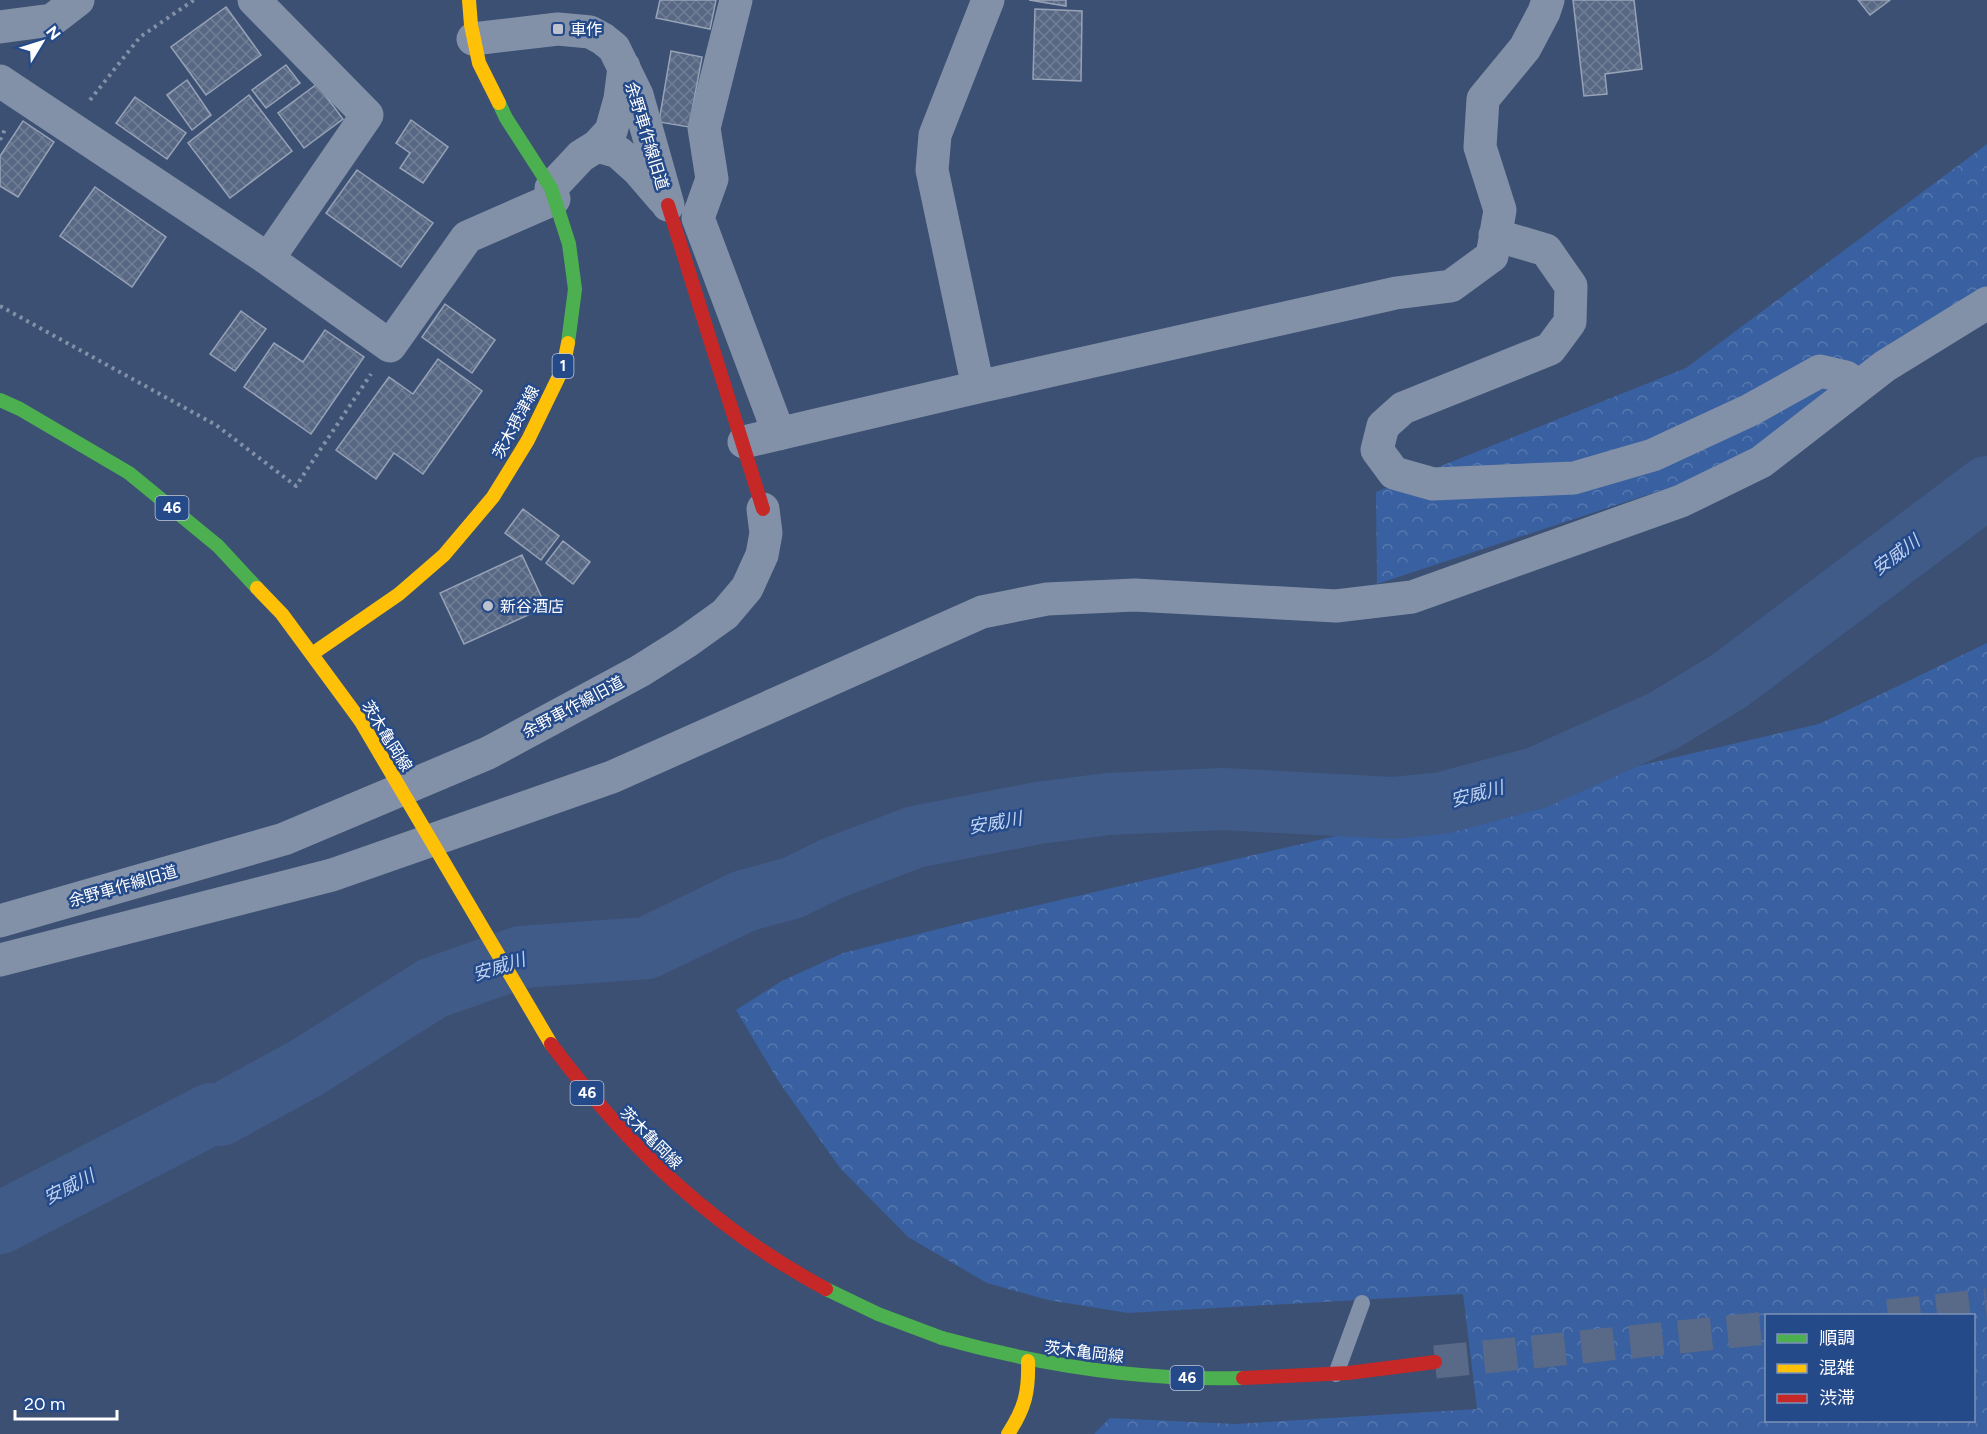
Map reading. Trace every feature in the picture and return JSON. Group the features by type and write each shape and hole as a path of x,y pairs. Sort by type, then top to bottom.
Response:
{"main road":[{"name":"茨木摂津線","path":"312,654 399,594 444,555 493,497 528,440 562,368 575,289 568,244 553,193 506,118 479,63 473,39 469,0"},
{"name":"余野車作線旧道","path":"668,205 744,442 763,509"},
{"name":"茨木亀岡線","path":"0,400 20,409 129,473 218,546 282,614 360,720 545,1036 580,1085 639,1152 675,1186 754,1247 840,1297 885,1317 979,1350 1080,1370 1160,1377 1234,1379 1336,1374 1435,1362"},
{"path":"1008,1434 1022,1413 1029,1392 1028,1361"}],"street":[{"path":"0,27 52,20 78,0"},
{"path":"254,0 367,115 268,259"},
{"path":"736,0 704,128 712,178 698,218 779,434"},
{"path":"978,387 932,170 935,135 988,0"},
{"path":"744,442 1396,293 1451,286 1492,256 1500,210 1480,147 1483,99 1525,48 1548,0"},
{"name":"余野車作線旧道","path":"473,39 558,29 590,32 614,48 637,95 668,205"},
{"name":"余野車作線旧道","path":"553,193 581,156 597,146 610,131 620,99 624,66"},
{"path":"0,81 268,259 390,346 467,237 553,193"},
{"name":"余野車作線旧道","path":"597,146 618,152 638,170 668,205"},
{"path":"1495,236 1546,250 1571,286 1570,322 1550,349 1403,408 1383,426 1377,450 1394,473 1433,484 1574,478 1653,455 1750,410 1820,371 1846,377 1859,386"},
{"path":"0,960 332,875 601,781 981,612 1047,598 1135,595 1336,606 1412,597 1681,501 1761,462 1885,366 1987,303"},
{"name":"余野車作線旧道","path":"0,921 284,839 488,753 640,670 686,642 725,614 747,588 762,555 766,533 763,509"}],"lane":[{"path":"1336,1374 1362,1303"}],"path":[{"path":"69,127 140,37 194,0"},
{"path":"0,306 216,424 296,486 390,346"}],"green space":[{"path":"1987,144 1987,289 1753,460 1377,584 1376,492 1686,368"},
{"path":"1987,643 1987,1434 1094,1434 1110,1418 1235,1424 1477,1409 1463,1294 1128,1313 1048,1300 987,1283 908,1237 840,1168 779,1082 736,1010 780,982 843,953 978,919 1819,724"}],"water":[{"path":"0,1187 31,1228 0,1247"}],"building":[{"path":"660,0 716,0 710,29 656,18"},
{"path":"1029,0 1066,0 1066,6"},
{"path":"1573,0 1634,0 1642,69 1605,74 1607,94 1584,96"},
{"path":"1858,0 1890,0 1870,15"},
{"path":"226,7 261,55 206,95 171,47"},
{"path":"1035,9 1082,11 1081,81 1033,79"},
{"path":"671,51 702,57 689,127 659,122"},
{"path":"286,65 300,83 266,108 252,90"},
{"path":"187,80 211,115 192,130 167,95"},
{"path":"317,84 343,119 304,148 278,113"},
{"path":"249,95 292,151 230,198 188,143"},
{"path":"135,97 186,133 167,159 116,123"},
{"path":"411,120 448,147 423,183 400,168 410,153 396,143"},
{"path":"23,121 54,142 18,197 0,186 0,156"},
{"path":"357,170 433,223 401,267 326,213"},
{"path":"95,187 166,237 132,287 60,236"},
{"path":"445,304 495,340 472,373 422,337"},
{"path":"241,311 266,329 235,371 210,354"},
{"path":"325,330 364,357 311,434 244,387 274,343 303,362"},
{"path":"438,359 482,391 423,474 394,453 376,479 336,450 389,377 413,394"},
{"path":"523,509 559,536 541,560 505,533"},
{"path":"563,541 590,562 573,584 546,563"},
{"path":"522,555 546,607 464,644 440,593"}],"waterway":[{"name":"安威川","path":"0,1223 211,1114 220,1115 306,1068 433,988 521,957 647,948 744,901 792,888 833,868 915,837 1038,813 1108,804 1223,799 1393,808 1442,803 1536,778 1663,721 1729,681 1987,487"}],"tunnel":[{"path":"1906,1314 1987,1305"},
{"path":"1435,1362 1765,1328"}],"traffic: fast":[{"path":"499,103 506,118 551,188 569,244 575,289 568,343"},
{"path":"0,400 20,409 129,473 218,546 257,588"},
{"path":"826,1289 878,1314 942,1338"},
{"path":"942,1338 1016,1356 1091,1369 1167,1377 1243,1378"}],"traffic: slow":[{"path":"469,0 471,25 479,63 499,103"},
{"path":"312,654 399,594 444,555 493,497 528,440 563,368 568,343"},
{"path":"257,588 282,614 360,720"},
{"path":"360,720 551,1044"},
{"path":"1008,1434 1025,1399 1028,1361"}],"traffic: jam":[{"path":"668,205 763,509"},
{"path":"551,1044 611,1117 675,1182 745,1239 826,1289"},
{"path":"1243,1378 1348,1373 1435,1362"}],"place":[{"name":"車作","path":"558,29"},
{"name":"新谷酒店","path":"488,606"}]}
